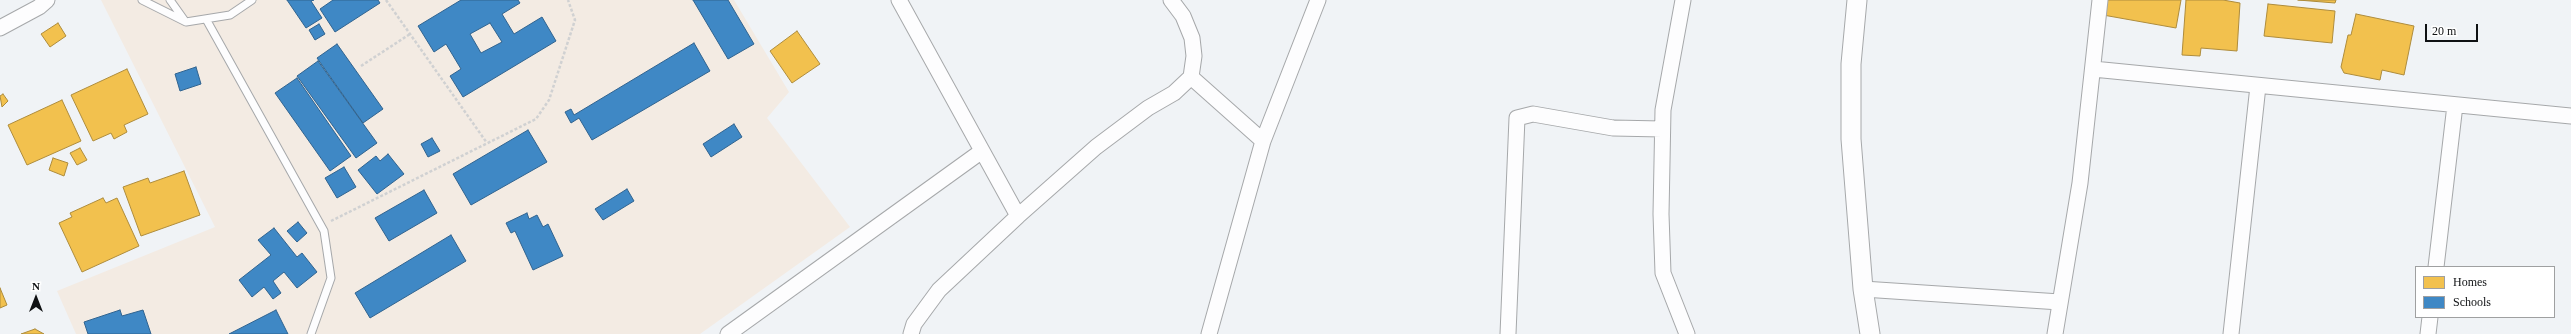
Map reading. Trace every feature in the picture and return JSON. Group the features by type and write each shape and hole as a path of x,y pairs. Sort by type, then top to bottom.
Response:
{"street":[{"path":"0,28 39,8 47,0"},
{"path":"899,0 1018,216"},
{"path":"911,334 914,324 939,290 1018,216 1096,147 1148,108 1174,93 1191,77 1194,56 1192,38 1183,16 1171,0"},
{"path":"1209,334 1263,141 1318,0"},
{"path":"1683,0 1663,110 1661,214 1663,273 1687,334"},
{"path":"1857,0 1851,64 1851,139 1863,289 1870,334"},
{"path":"2055,334 2080,183 2100,0"},
{"path":"2093,69 2571,116"},
{"path":"1191,77 1263,141"},
{"path":"2231,334 2258,86"},
{"path":"2436,266 2455,105"},
{"path":"1508,334 1517,118 1533,114 1613,128 1662,130"},
{"path":"728,334 982,151"},
{"path":"1863,289 2060,302"},
{"path":"2428,334 2430,318"}],"lane":[{"path":"142,0 186,22 230,14 252,0"},
{"path":"170,0 186,22"},
{"path":"206,19 324,231 331,278 312,334"}],"path":[{"path":"321,226 536,119 550,100 575,20 568,0"},
{"path":"388,1 487,143"},
{"path":"361,66 410,34"}],"shaded area":[{"path":"101,0 734,0 789,92 767,118 850,227 700,334 76,334 57,291 215,227"}],"building: Homes":[{"path":"2106,0 2181,0 2176,28 2103,15"},
{"path":"2186,0 2223,0 2240,3 2237,51 2201,48 2200,56 2182,55"},
{"path":"2298,0 2336,0 2335,3"},
{"path":"2268,4 2335,11 2332,43 2264,36"},
{"path":"2356,14 2414,26 2404,75 2382,70 2380,80 2344,73 2341,67 2348,35 2351,35"},
{"path":"58,23 66,36 50,47 41,34"},
{"path":"797,31 820,64 792,83 770,51"},
{"path":"127,69 148,114 124,125 127,132 114,139 111,133 93,141 71,95"},
{"path":"3,94 8,101 2,107 0,96"},
{"path":"62,100 81,141 27,165 8,125"},
{"path":"80,148 87,160 77,165 70,153"},
{"path":"53,158 68,163 64,176 49,170"},
{"path":"184,171 200,215 141,236 123,187 148,178 150,183"},
{"path":"103,198 106,203 117,198 139,246 82,272 59,223 72,217 70,213"},
{"path":"0,288 7,305 0,308"},
{"path":"35,329 44,334 21,334"}],"building: Schools":[{"path":"287,0 314,0 311,1 322,18 306,28"},
{"path":"333,0 378,0 380,3 335,32 320,9"},
{"path":"461,0 518,0 520,3 502,14 514,34 542,17 556,41 463,97 450,76 461,69 446,44 434,52 418,26","holes":["490,23 502,42 481,53 470,34"]},
{"path":"693,0 728,0 754,44 728,59"},
{"path":"319,24 325,34 315,40 309,30"},
{"path":"694,43 710,71 592,140 579,118 571,123 565,112 571,109 574,115"},
{"path":"337,44 383,109 363,123 317,58"},
{"path":"318,61 377,143 356,158 297,76"},
{"path":"196,67 201,84 180,91 175,74"},
{"path":"297,78 351,156 330,171 275,93"},
{"path":"734,124 742,137 711,157 703,144"},
{"path":"528,130 547,162 471,205 453,174"},
{"path":"432,138 440,151 428,157 421,144"},
{"path":"388,154 404,174 377,194 358,170 376,156 380,161"},
{"path":"344,167 356,187 337,198 325,178"},
{"path":"627,189 634,201 603,220 595,209"},
{"path":"424,190 437,213 389,241 375,218"},
{"path":"527,213 529,219 537,215 543,227 548,224 563,256 533,270 515,231 511,233 506,223"},
{"path":"298,222 307,233 297,242 287,231"},
{"path":"274,228 297,257 302,253 317,272 297,288 284,272 273,281 281,293 273,299 264,287 252,297 239,280 271,255 258,240"},
{"path":"451,235 466,261 370,318 355,293"},
{"path":"120,310 122,316 143,310 151,334 88,334 84,322"},
{"path":"276,310 288,334 229,334"}]}
